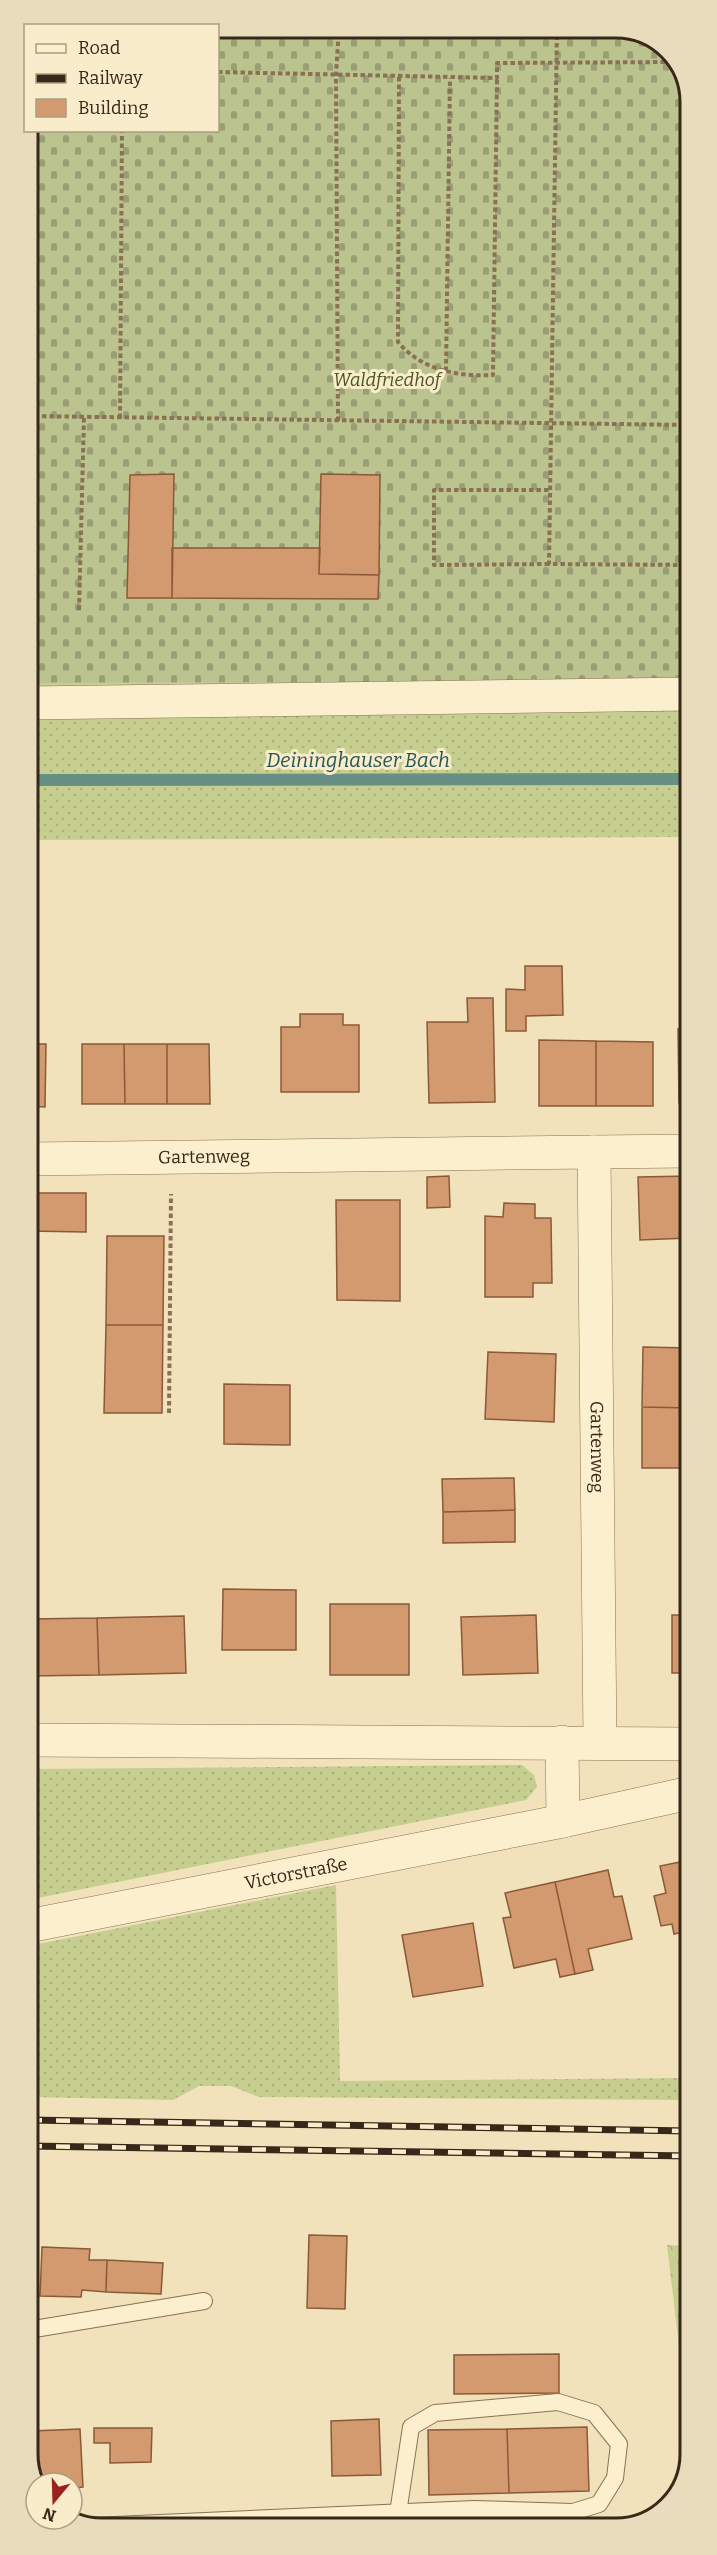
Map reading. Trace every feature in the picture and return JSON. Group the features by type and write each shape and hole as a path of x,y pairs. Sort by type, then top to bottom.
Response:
{"street":[{"path":"38,703 680,694"},
{"name":"Gartenweg","path":"38,1159 680,1151"},
{"name":"Gartenweg","path":"594,1152 600,1742"},
{"path":"38,1740 680,1744"},
{"path":"562,1742 563,1821"},
{"name":"Victorstraße","path":"38,1924 563,1821 680,1795"}],"lane":[{"path":"38,2328 204,2301"},
{"path":"281,2517 474,2509 573,2512 599,2504 615,2478 619,2444 594,2413 558,2402 435,2413 411,2427 398,2512"}],"path":[{"path":"338,38 336,75 339,421"},
{"path":"549,564 557,38"},
{"path":"399,77 399,342 409,355 423,364 446,371 494,375 497,63 665,62"},
{"path":"219,72 497,78"},
{"path":"446,371 450,78"},
{"path":"120,417 122,132"},
{"path":"38,416 680,425"},
{"path":"79,610 84,417"},
{"path":"550,490 434,490 434,565 680,565"},
{"path":"169,1413 171,1157"}],"green space":[{"name":"Waldfriedhof","path":"219,38 619,38 640,42 658,53 676,81 680,102 680,682 38,683 38,132 219,132"},
{"path":"680,682 680,837 38,840 38,683"},
{"path":"522,1765 534,1775 537,1787 526,1800 38,1898 38,1769"},
{"path":"336,1885 340,2081 680,2078 680,2100 259,2097 231,2086 199,2086 173,2100 38,2097 38,1944"},
{"path":"667,2245 680,2246 680,2354"}],"building":[{"path":"174,474 172,598 127,598 130,475"},
{"path":"321,474 380,475 379,575 319,574"},
{"path":"172,548 320,548 319,574 379,575 378,599 172,598"},
{"path":"525,966 562,966 563,1015 526,1016 526,1031 506,1031 506,989 525,990"},
{"path":"467,998 493,998 495,1102 429,1103 427,1022 468,1022"},
{"path":"300,1014 343,1014 343,1025 359,1025 359,1092 281,1092 281,1027 300,1027"},
{"path":"678,1029 680,1029 679,1103"},
{"path":"539,1040 596,1041 596,1106 539,1106"},
{"path":"596,1041 653,1042 653,1106 596,1106"},
{"path":"38,1044 46,1044 45,1107 38,1107"},
{"path":"82,1044 124,1044 125,1104 82,1104"},
{"path":"124,1044 167,1044 167,1104 125,1104"},
{"path":"167,1044 209,1044 210,1104 167,1104"},
{"path":"449,1176 450,1207 427,1208 427,1177"},
{"path":"680,1176 680,1238 640,1240 638,1177"},
{"path":"38,1193 86,1193 86,1232 38,1231"},
{"path":"336,1200 400,1200 400,1301 337,1300"},
{"path":"504,1203 535,1204 535,1218 551,1218 552,1283 533,1283 533,1297 485,1297 485,1216 503,1217"},
{"path":"107,1236 164,1236 163,1325 106,1325"},
{"path":"106,1325 163,1325 162,1413 104,1413"},
{"path":"643,1347 680,1348 680,1408 642,1407"},
{"path":"488,1352 556,1354 554,1422 485,1419"},
{"path":"224,1384 290,1385 290,1445 224,1444"},
{"path":"642,1407 680,1408 680,1468 642,1468"},
{"path":"514,1478 515,1510 443,1512 442,1479"},
{"path":"515,1510 515,1542 443,1543 443,1512"},
{"path":"223,1589 296,1590 296,1650 222,1650"},
{"path":"330,1604 409,1604 409,1675 330,1675"},
{"path":"536,1615 538,1673 463,1675 461,1617"},
{"path":"672,1615 680,1615 680,1673 672,1673"},
{"path":"184,1616 186,1673 99,1675 97,1618"},
{"path":"97,1618 99,1675 38,1676 38,1619"},
{"path":"680,1862 680,1933 674,1934 672,1924 661,1926 654,1896 666,1893 660,1866"},
{"path":"608,1870 614,1897 622,1896 632,1939 588,1949 593,1970 575,1974 555,1882"},
{"path":"555,1882 575,1974 560,1977 556,1959 514,1968 503,1918 511,1917 505,1893"},
{"path":"473,1923 483,1986 413,1997 402,1935"},
{"path":"309,2235 347,2236 345,2309 307,2308"},
{"path":"42,2247 90,2249 89,2260 107,2260 106,2292 82,2290 81,2297 40,2296"},
{"path":"107,2260 163,2263 161,2294 106,2292"},
{"path":"559,2354 559,2393 454,2394 454,2355"},
{"path":"379,2419 381,2475 332,2476 331,2421"},
{"path":"587,2427 589,2491 509,2493 507,2429"},
{"path":"94,2428 152,2428 151,2462 110,2463 110,2443 94,2443"},
{"path":"80,2429 82,2471 40,2471 38,2431"},
{"path":"507,2429 509,2493 429,2495 428,2430"}],"waterway":[{"name":"Deininghauser Bach","path":"38,780 680,779"}],"railway":[{"path":"38,2120 680,2131"},
{"path":"38,2146 680,2156"}]}
